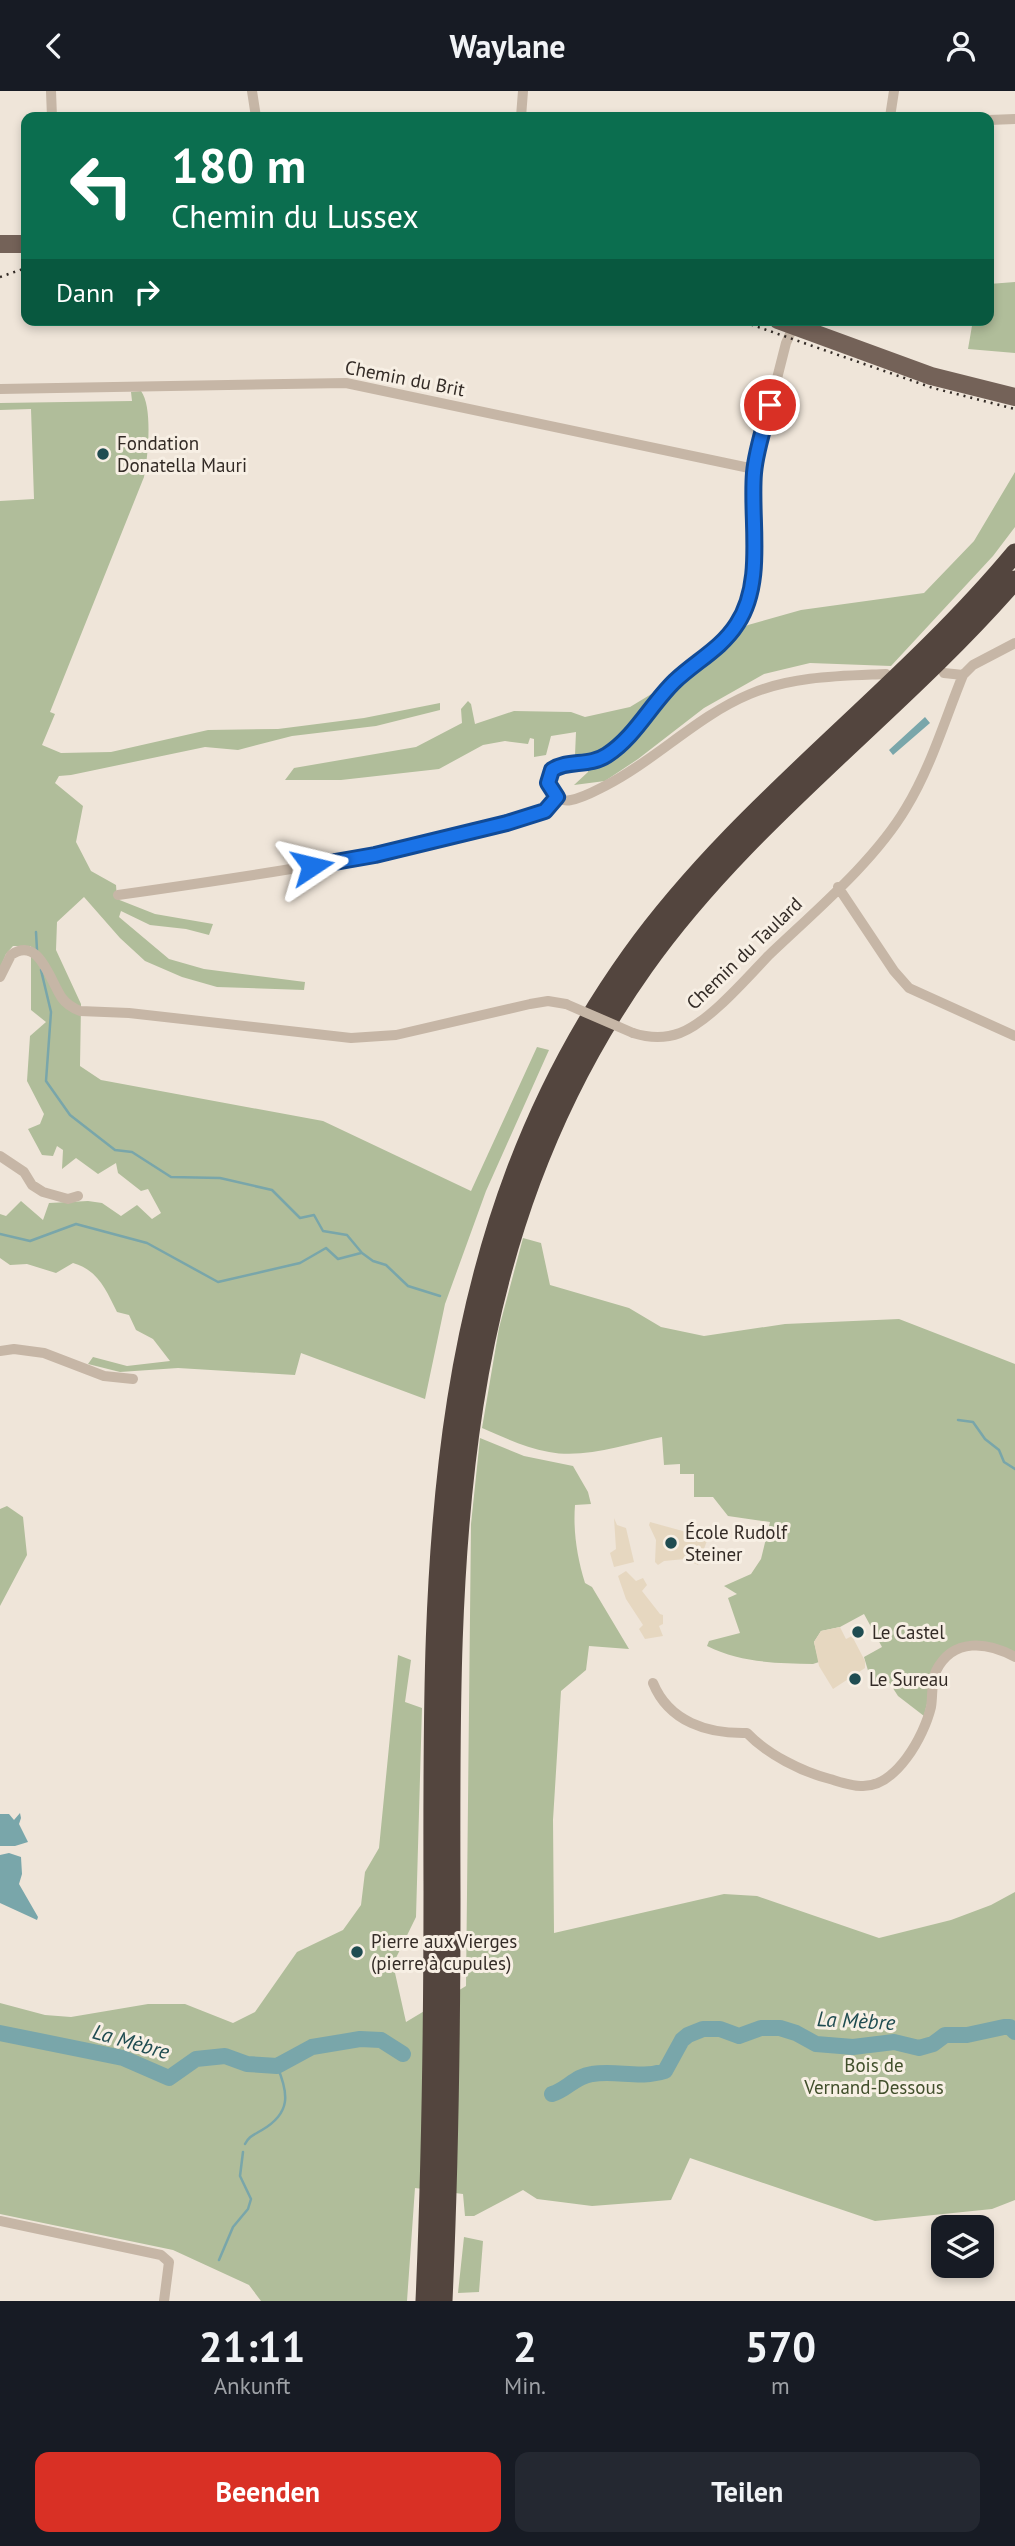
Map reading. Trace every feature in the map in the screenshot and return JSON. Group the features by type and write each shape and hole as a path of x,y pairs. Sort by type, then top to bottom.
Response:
{"highway":[{"path":"443,2301 438,2201 442,1991 434,1642 440,1536 459,1437 486,1333 505,1227 528,1137 563,1064 615,978 660,916 737,830 947,629 1015,553"},
{"path":"505,1227 579,1072 617,1007 666,937 740,851 950,650 1015,580"},
{"path":"425,2301 438,2201"}],"main road":[{"path":"0,244 21,244"},
{"path":"799,326 924,374 1015,397"}],"street":[{"path":"51,91 52,112"},
{"path":"252,91 255,112"},
{"path":"521,112 523,91"},
{"path":"891,112 894,91"},
{"path":"994,120 1015,119"},
{"path":"788,326 754,469 753,579 747,607 718,647 675,681 617,748 593,763 559,766 552,770 548,777 550,788 562,800 573,800 612,782 658,754 719,711 750,694 796,680 886,674"},
{"name":"Chemin du Brit","path":"0,389 346,383 754,469"},
{"path":"944,673 963,675 973,665 1015,643"},
{"name":"Chemin du Taulard","path":"0,977 11,954 25,950 34,953 47,969 62,998 80,1011 221,1022 351,1038 396,1035 548,1002 566,1004 633,1033 654,1038 680,1033 692,1027 723,1002 882,842 906,808 923,775 963,675"},
{"path":"118,895 375,855 526,818 545,811 557,797"},
{"path":"838,887 894,971 909,988 1015,1036"},
{"path":"0,1156 24,1172 33,1185 43,1192 68,1199 78,1196"},
{"path":"0,1351 15,1349 44,1353 104,1376 133,1379"},
{"path":"653,1683 657,1694 670,1709 688,1721 722,1733 747,1733 754,1740 814,1775 863,1787 889,1778 899,1769 928,1718 937,1670 947,1657 961,1648 978,1643 994,1646 1015,1657"},
{"path":"0,2221 161,2255 169,2262 164,2301"}],"green space":[{"path":"1015,282 1015,353 968,349 972,326 994,326 994,284"},
{"path":"141,391 145,398 148,420 144,477 50,712 55,714 42,745 61,753 111,752 208,730 278,729 364,718 440,703 440,710 376,726 292,736 238,750 205,747 59,776 55,783 83,806 76,842 91,871 116,885 117,899 155,914 213,924 209,935 150,925 121,911 119,917 169,959 204,969 305,982 304,990 217,987 182,977 145,961 120,938 84,897 57,922 56,950 81,1004 80,1066 101,1080 323,1121 471,1191 537,1047 549,1050 486,1191 445,1304 425,1399 301,1353 295,1375 178,1368 120,1372 88,1364 93,1357 127,1366 170,1361 153,1339 136,1330 129,1315 117,1312 100,1282 82,1266 73,1263 56,1273 27,1264 10,1265 0,1258 0,1214 6,1216 21,1201 43,1220 49,1203 102,1203 121,1216 137,1205 152,1219 161,1213 148,1189 141,1191 118,1173 116,1163 98,1174 76,1158 62,1169 63,1150 57,1146 53,1156 42,1155 28,1129 40,1124 44,1114 27,1081 30,1036 46,1022 31,1010 31,946 13,946 0,968 0,501 34,499 31,409 0,410 0,403 132,401 131,392"},
{"path":"1015,472 1015,527 993,556 891,666 810,663 764,674 704,708 605,781 574,785 588,772 588,761 575,755 576,732 551,736 546,755 534,757 534,739 530,738 528,744 505,741 483,745 439,769 341,780 285,780 294,768 416,747 462,723 461,709 468,701 475,724 514,711 571,712 585,717 630,707 658,690 713,646 748,625 801,610 924,593 974,541"},
{"path":"523,1238 541,1243 550,1285 629,1308 661,1327 704,1336 785,1324 899,1319 1015,1364 1015,1653 993,1644 962,1644 942,1663 924,1716 898,1696 887,1679 872,1684 864,1657 882,1647 864,1614 840,1627 821,1631 814,1642 819,1662 813,1664 746,1659 707,1646 709,1641 740,1633 728,1598 737,1594 724,1586 751,1574 761,1559 770,1522 728,1516 713,1497 694,1497 694,1474 680,1474 680,1464 664,1465 662,1437 591,1452 563,1454 531,1448 482,1428 499,1328"},
{"name":"Bois de Vernand-Dessous","path":"480,1438 524,1456 573,1466 588,1492 591,1504 575,1505 576,1544 585,1583 592,1587 629,1649 589,1646 586,1670 561,1691 553,1820 554,1933 724,1894 757,1896 879,1938 951,1920 991,1905 1015,1892 1015,2200 992,2209 875,2221 690,2158 671,2200 592,2206 537,2199 523,2190 474,2216 465,2216 463,2194 415,2188 407,2301 261,2301 249,2285 173,2250 0,2214 0,2003 45,2015 71,2017 148,2004 185,2004 233,2023 255,2012 297,1952 343,1930 361,1905 365,1872 379,1848 398,1655 411,1660 405,1702 422,1708 416,1917 393,1964 406,2022 466,1986 471,1524"},
{"path":"7,1506 23,1517 27,1555 0,1606 0,1509"},
{"path":"464,2237 483,2241 479,2292 458,2293"}],"shaded area":[{"path":"614,1518 617,1525 626,1528 634,1562 614,1567 610,1553 616,1549"},
{"path":"650,1522 708,1538 698,1565 685,1559 664,1561 658,1565 655,1562 656,1540"},
{"path":"626,1571 636,1581 643,1578 647,1585 642,1591 663,1615 663,1624 659,1626 663,1636 645,1639 639,1629 643,1625 626,1599 618,1576"},
{"path":"840,1627 846,1639 852,1636 865,1661 865,1668 833,1689 819,1666 814,1642 821,1631"}],"water":[{"path":"925,717 930,723 893,755 889,750"},
{"path":"20,1813 19,1824 28,1842 15,1846 0,1846 0,1814 9,1814 14,1820"},
{"path":"9,1853 21,1857 22,1874 19,1884 38,1917 37,1920 0,1903 0,1855"}],"waterway":[{"path":"36,932 37,950"},
{"path":"41,970 51,1012 46,1081 70,1115 115,1150 132,1152 171,1177 220,1178 272,1190 300,1218 314,1215 323,1231 347,1235 362,1253 373,1261 386,1265 408,1286 440,1296"},
{"path":"0,1234 30,1241 76,1224 147,1243 218,1282 300,1263 326,1248 338,1259 361,1253"},
{"path":"958,1420 973,1422 985,1439 999,1450 1004,1462 1015,1469"},
{"name":"La Mèbre","path":"552,2094 581,2077 592,2074 647,2074 665,2071 682,2040 703,2029 720,2029 739,2036 761,2028 780,2028 816,2044 853,2047 894,2042 919,2048 933,2044 945,2035 967,2035 1004,2027 1010,2027 1015,2032"},
{"name":"La Mèbre","path":"0,2033 123,2058 169,2078 196,2059 225,2056 247,2064 277,2066 312,2047 360,2039 381,2040 403,2054"},
{"path":"245,2144 250,2137 271,2124 283,2110 284,2085 277,2066"},
{"path":"219,2260 233,2227 248,2209 251,2199 240,2176 243,2152"}],"railway":[{"path":"0,277 21,270"},
{"path":"755,326 933,388 1015,409"}],"place":[{"name":"Fondation Donatella Mauri","path":"103,454"},
{"name":"École Rudolf Steiner","path":"671,1543"},
{"name":"Le Castel","path":"858,1632"},
{"name":"Le Sureau","path":"855,1679"},
{"name":"Pierre aux Vierges (pierre à cupules)","path":"357,1952"}],"route":[{"path":"312,866 375,855 488,828 545,811 557,797 548,783 552,770 564,765 593,763 608,755 626,739 675,681 728,637 747,607 751,593 754,469 770,405"}]}
